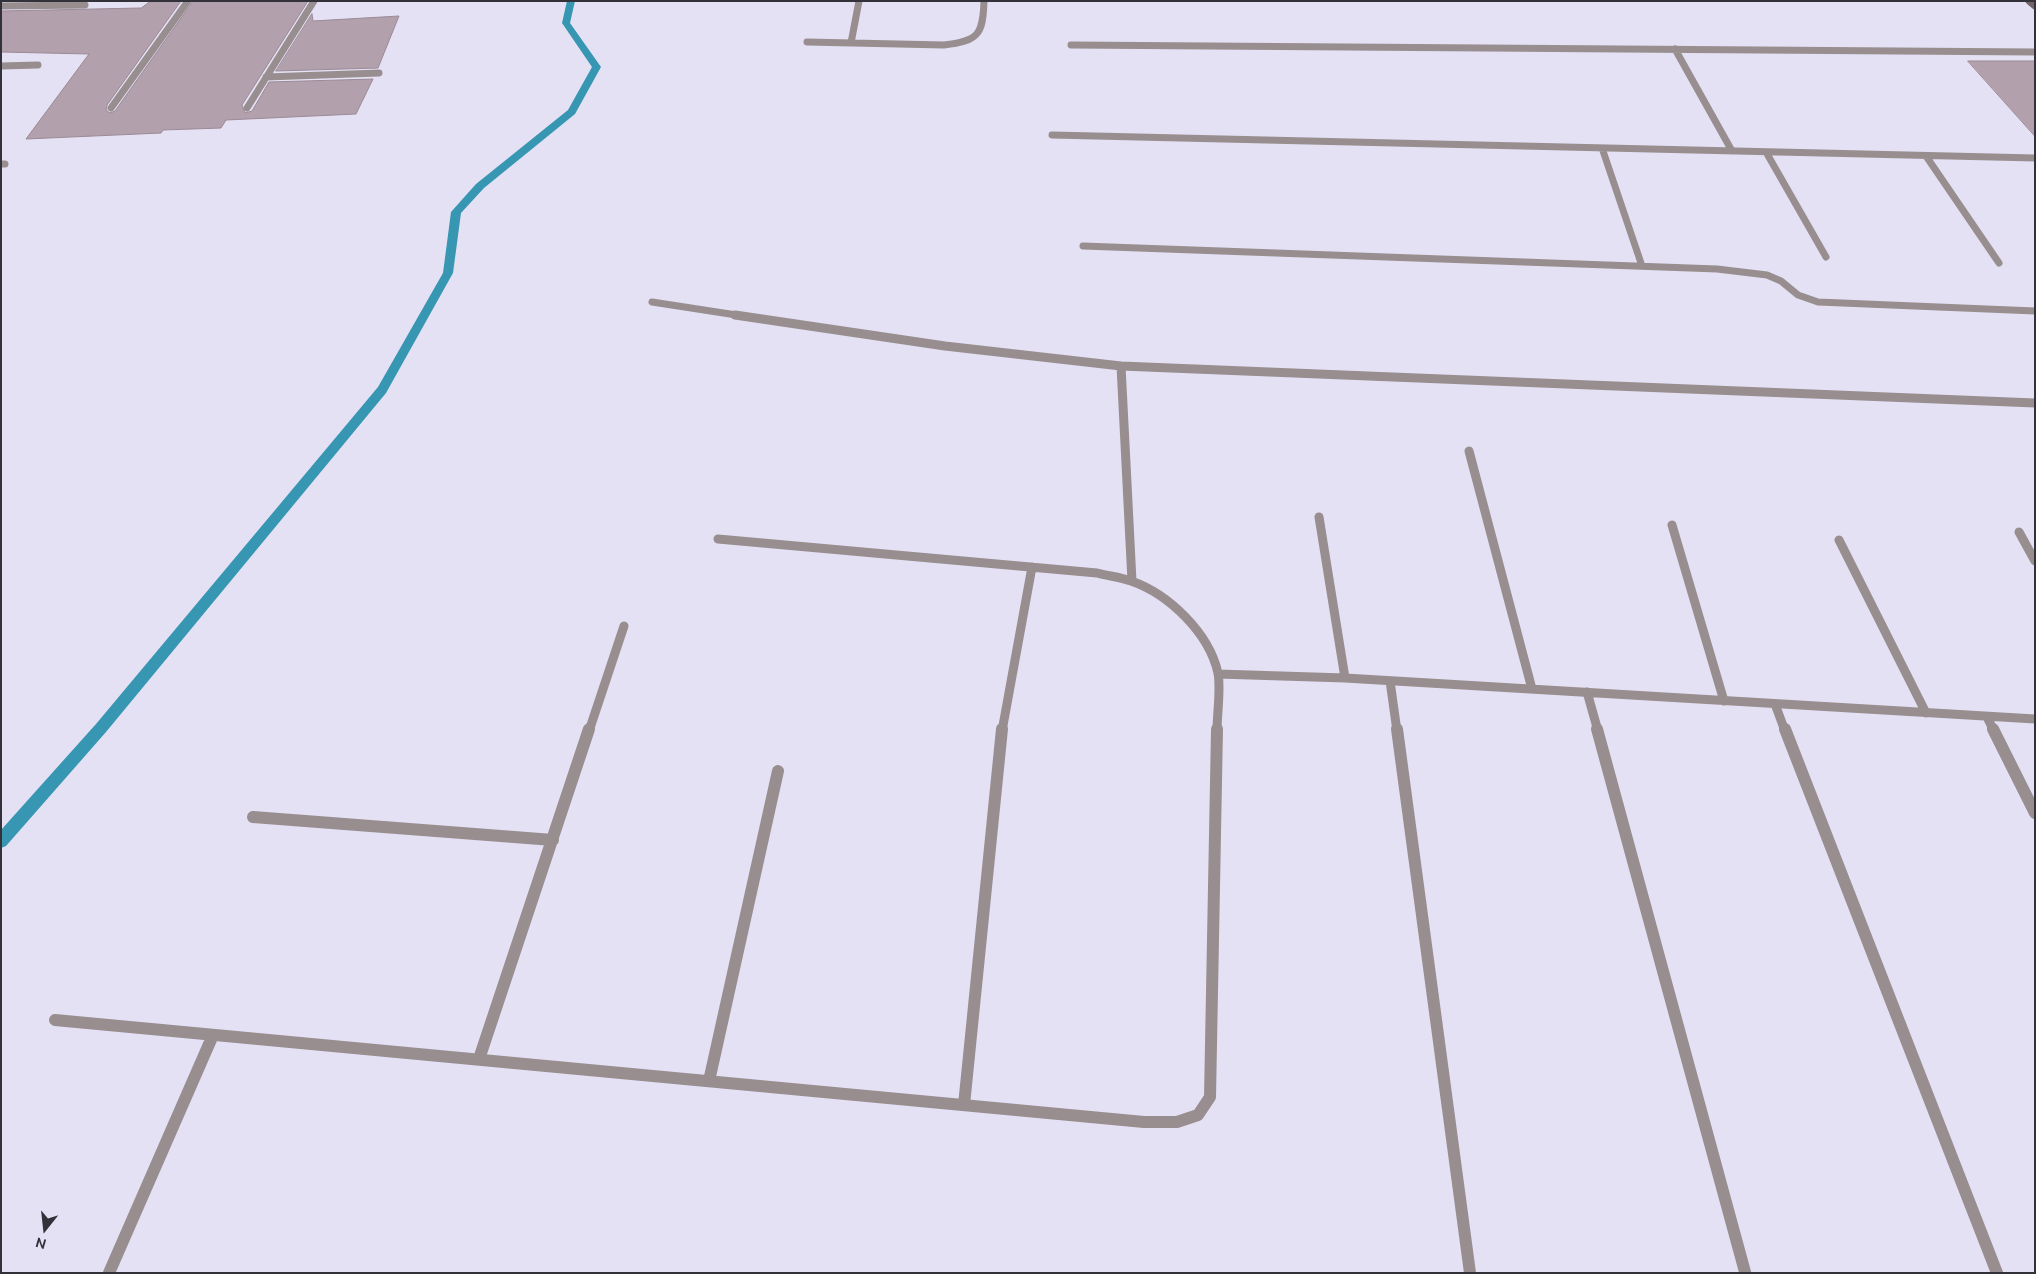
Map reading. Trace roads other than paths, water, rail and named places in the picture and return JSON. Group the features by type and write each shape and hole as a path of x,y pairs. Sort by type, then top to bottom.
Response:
{"main road":[{"path":"2029,1 2035,6"}],"street":[{"path":"111,108 188,1"},
{"path":"247,108 314,1"},
{"path":"851,43 859,1"},
{"path":"808,42 944,45 966,43 978,36 983,26 984,1"},
{"path":"1,6 86,4"},
{"path":"1071,45 2035,52"},
{"path":"1675,49 1732,151"},
{"path":"1,66 38,65"},
{"path":"266,77 379,73"},
{"path":"1052,134 2035,158"},
{"path":"1602,148 1642,266"},
{"path":"1766,152 1826,257"},
{"path":"1926,156 1999,263"},
{"path":"1083,246 1724,270 1767,275 1781,281 1798,295 1818,302 2035,311"},
{"path":"652,302 854,334 1036,358 1121,366 2035,403"},
{"path":"1121,366 1132,581"},
{"path":"1469,450 1532,689"},
{"path":"1319,517 1345,678"},
{"path":"1672,525 1724,700"},
{"path":"2019,532 2035,561"},
{"path":"55,1020 1144,1122 1177,1122 1198,1115 1210,1097 1218,674 1209,649 1194,625 1167,601 1132,581 1097,573 718,539"},
{"path":"1839,540 1926,713"},
{"path":"964,1105 1003,721 1032,567"},
{"path":"479,1059 624,626"},
{"path":"1218,674 1345,678 2035,719"},
{"path":"1390,681 1470,1273"},
{"path":"1587,692 1745,1272"},
{"path":"1776,704 1997,1273"},
{"path":"1987,717 2035,813"},
{"path":"709,1081 778,771"},
{"path":"253,817 553,840"},
{"path":"109,1273 212,1035"}],"waterway":[{"path":"1,841 101,728 382,390 448,273 456,212 480,186 572,112 597,67 566,23 571,1"}]}
